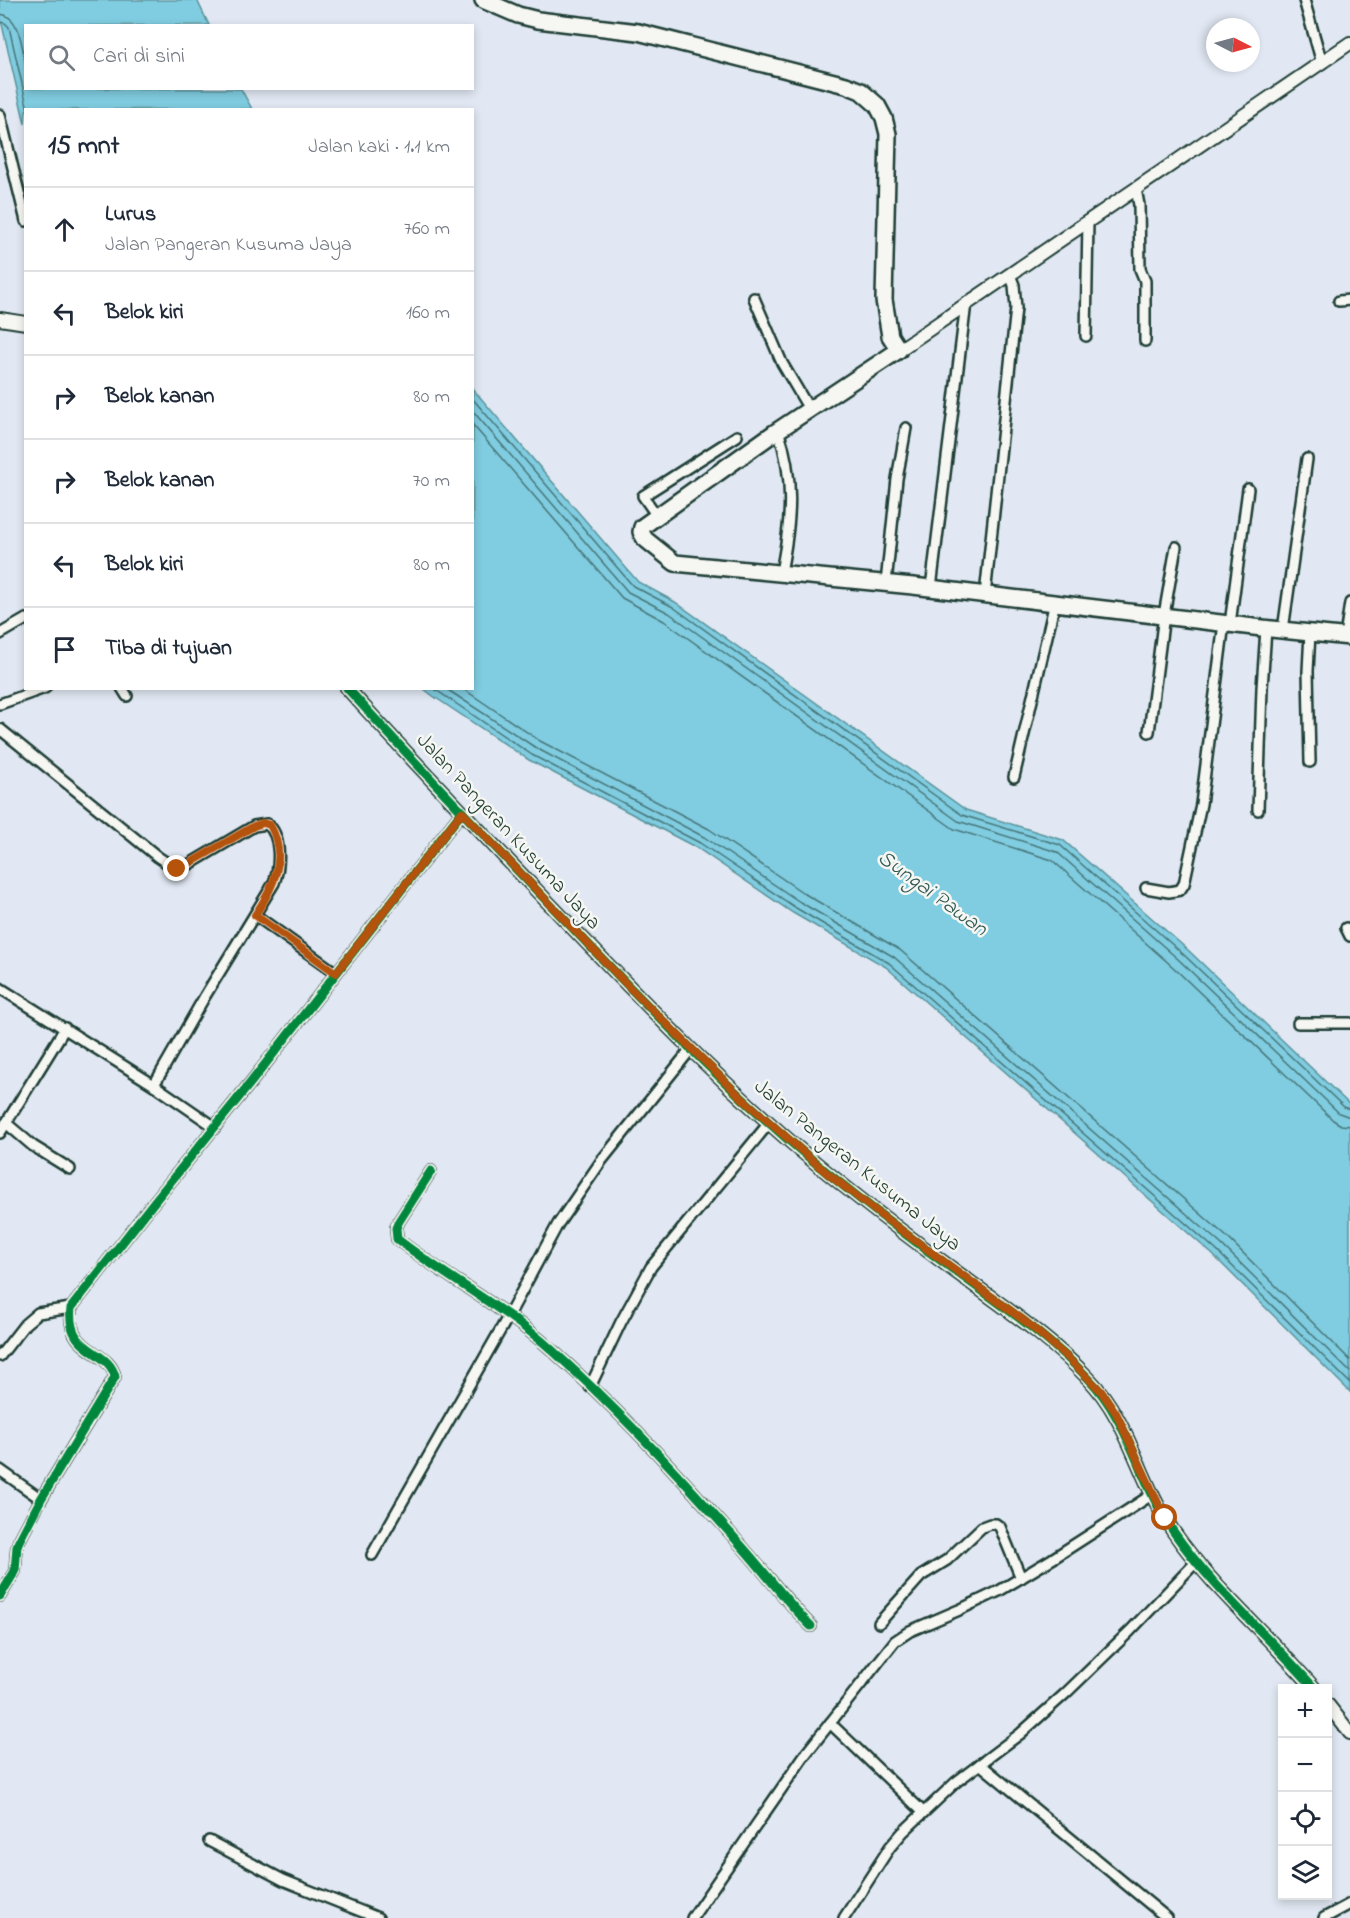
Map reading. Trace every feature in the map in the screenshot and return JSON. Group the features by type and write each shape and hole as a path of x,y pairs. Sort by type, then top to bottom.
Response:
{"main road":[{"path":"483,0 509,12 528,17 638,32 846,85 870,97 884,118 888,134 885,300 890,336 899,350 804,403 778,430 650,506 642,527 642,534 675,563 886,583 1347,637"}],"street":[{"path":"1304,0 1322,63"},
{"path":"899,350 1350,43"},
{"path":"0,115 4,152 24,215"},
{"path":"1136,189 1139,205 1140,269 1145,281 1145,341"},
{"path":"1086,336 1088,221"},
{"path":"985,595 1016,308 1014,285 1010,274"},
{"path":"754,298 782,363 804,403"},
{"path":"1339,302 1350,300"},
{"path":"931,588 966,303"},
{"path":"0,319 24,323"},
{"path":"886,583 897,479 906,428"},
{"path":"778,430 789,477 791,505 781,572"},
{"path":"650,506 737,436"},
{"path":"1284,630 1307,459"},
{"path":"1146,888 1174,892 1180,890 1184,884 1201,804 1248,489"},
{"path":"1149,732 1164,615 1176,547"},
{"path":"1014,777 1055,602"},
{"path":"1347,637 1350,603"},
{"path":"0,634 24,620"},
{"path":"1258,810 1266,628"},
{"path":"1310,633 1308,672 1310,762"},
{"path":"0,704 39,690"},
{"name":"Jalan Pangeran Kusuma Jaya","path":"349,690 462,812 691,1049 769,1123 882,1216 1026,1322 1068,1358 1109,1402 1165,1518 1197,1561 1309,1684"},
{"path":"0,729 158,857 176,869 183,868 254,826 263,823 270,825 273,829 276,839 278,873 154,1085"},
{"path":"0,1596 15,1571 17,1546 41,1499 115,1377 111,1367 81,1342 72,1331 71,1308 462,812"},
{"path":"255,915 336,973"},
{"path":"0,988 154,1085 215,1127"},
{"path":"1298,1023 1350,1023"},
{"path":"0,1133 65,1028"},
{"path":"372,1555 509,1316 558,1224 580,1189 691,1049"},
{"path":"6,1123 33,1146 70,1169"},
{"path":"590,1388 651,1267 769,1123"},
{"path":"431,1171 399,1221 396,1228 397,1239 509,1316 553,1351 680,1479 811,1626"},
{"path":"0,1356 25,1324 38,1313 71,1308"},
{"path":"0,1470 41,1499"},
{"path":"694,1917 804,1756 887,1649 902,1635 976,1602 1021,1578 1153,1494"},
{"path":"879,1623 921,1576 947,1560 982,1527 990,1524 1000,1527 1021,1578"},
{"path":"844,1918 890,1847 923,1812 956,1782 1020,1734 1066,1693 1197,1561"},
{"path":"1332,1710 1350,1733"},
{"path":"830,1723 923,1812"},
{"path":"980,1764 1167,1918"},
{"path":"209,1841 283,1880 378,1918"},
{"path":"1324,1918 1350,1904"}],"water":[{"path":"0,0 197,0 209,24 24,24 24,90 242,90 251,108 24,108 24,120 0,16"},
{"name":"Sungai Pawan","path":"474,390 638,582 675,602 966,810 1063,840 1188,950 1350,1105 1350,1392 1212,1254 886,967 793,913 697,848 529,760 425,690 474,690"}],"cycle path":[{"path":"349,690 630,987 690,1049 753,1108 867,1204 1039,1334 1088,1378 1114,1413 1151,1492 1173,1531 1205,1573 1310,1684"},
{"path":"0,1596 15,1571 17,1546 41,1499 115,1377 105,1360 89,1349 75,1334 71,1323 71,1308 462,812"},
{"path":"431,1171 399,1221 396,1228 397,1239 534,1334 578,1374 676,1473 811,1626"}],"route":[{"path":"177,869 183,868 254,826 263,823 270,825 276,839 278,873 255,915 336,973 462,812 719,1078 827,1173 1050,1341 1101,1391 1116,1413 1165,1518"}]}
